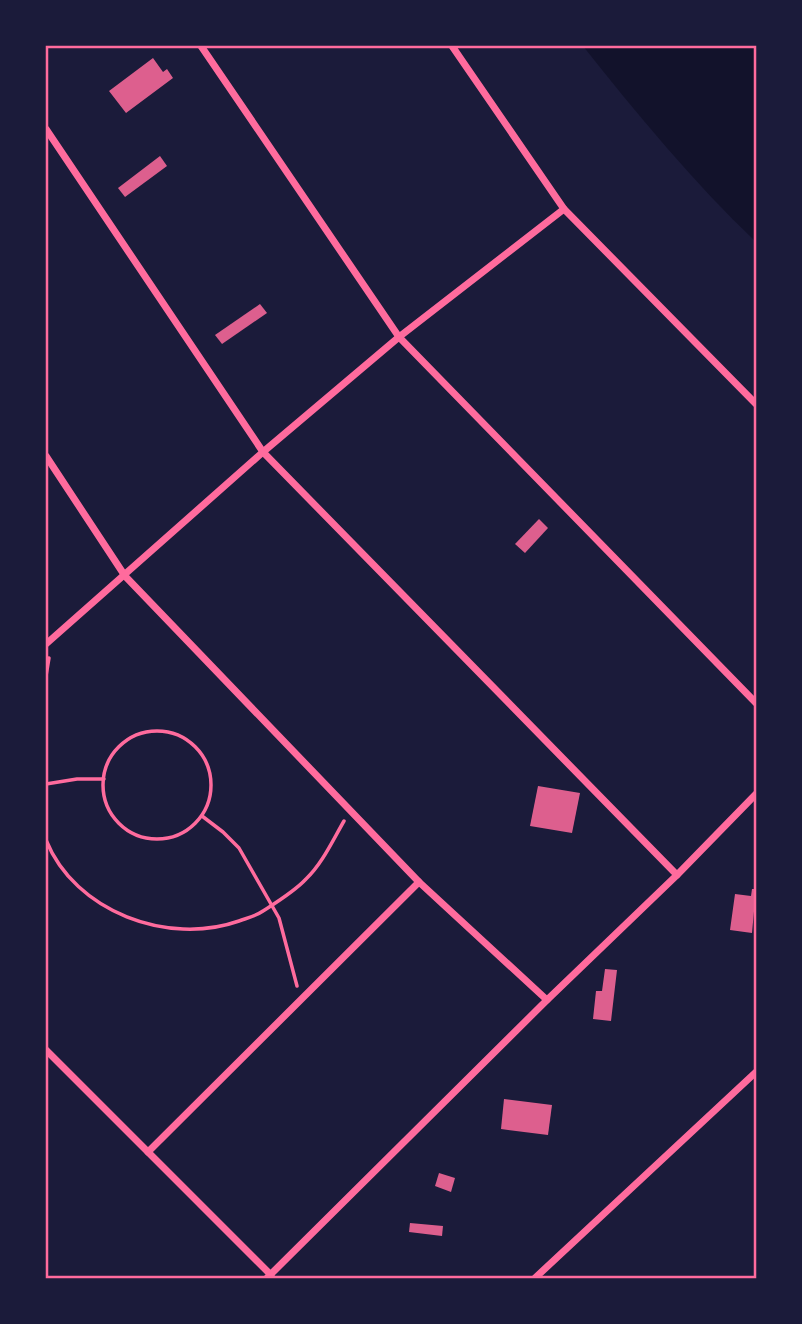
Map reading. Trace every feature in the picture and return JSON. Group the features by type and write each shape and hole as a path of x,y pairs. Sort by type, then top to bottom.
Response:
{"street":[{"path":"201,46 399,337 757,703"},
{"path":"452,46 564,209 757,404"},
{"path":"46,129 263,452 677,875"},
{"path":"46,644 263,452 399,337 564,209"},
{"path":"46,456 125,576 419,881 547,1000"},
{"path":"46,1050 269,1277 757,794"},
{"path":"148,1152 419,881"},
{"path":"536,1279 757,1072"}],"path":[{"path":"159,731 177,734 193,744 204,758 211,774 211,792 202,816 182,834 166,839 148,839 131,834 108,808 103,790 112,755 125,742 141,733 159,731"},
{"path":"46,784 77,779 104,779"},
{"path":"46,840 50,852 75,883 113,912 160,928 216,929 262,912 307,879 350,810"},
{"path":"202,816 239,848 279,918 301,1000"}],"shaded area":[{"path":"583,46 756,46 756,242 666,147"}],"building":[{"path":"153,58 163,72 167,69 173,78 126,113 109,91"},
{"path":"160,156 167,166 125,197 118,188"},
{"path":"260,304 267,313 222,344 215,335"},
{"path":"539,519 548,528 525,553 515,544"},
{"path":"538,786 580,793 572,833 530,826"},
{"path":"752,889 756,889 752,933 730,930 735,894 751,896"},
{"path":"605,969 617,970 611,1021 593,1019 596,991 602,991"},
{"path":"504,1099 552,1105 548,1135 501,1129"},
{"path":"439,1173 455,1178 451,1192 435,1186"},
{"path":"410,1223 443,1226 442,1236 409,1232"}]}
